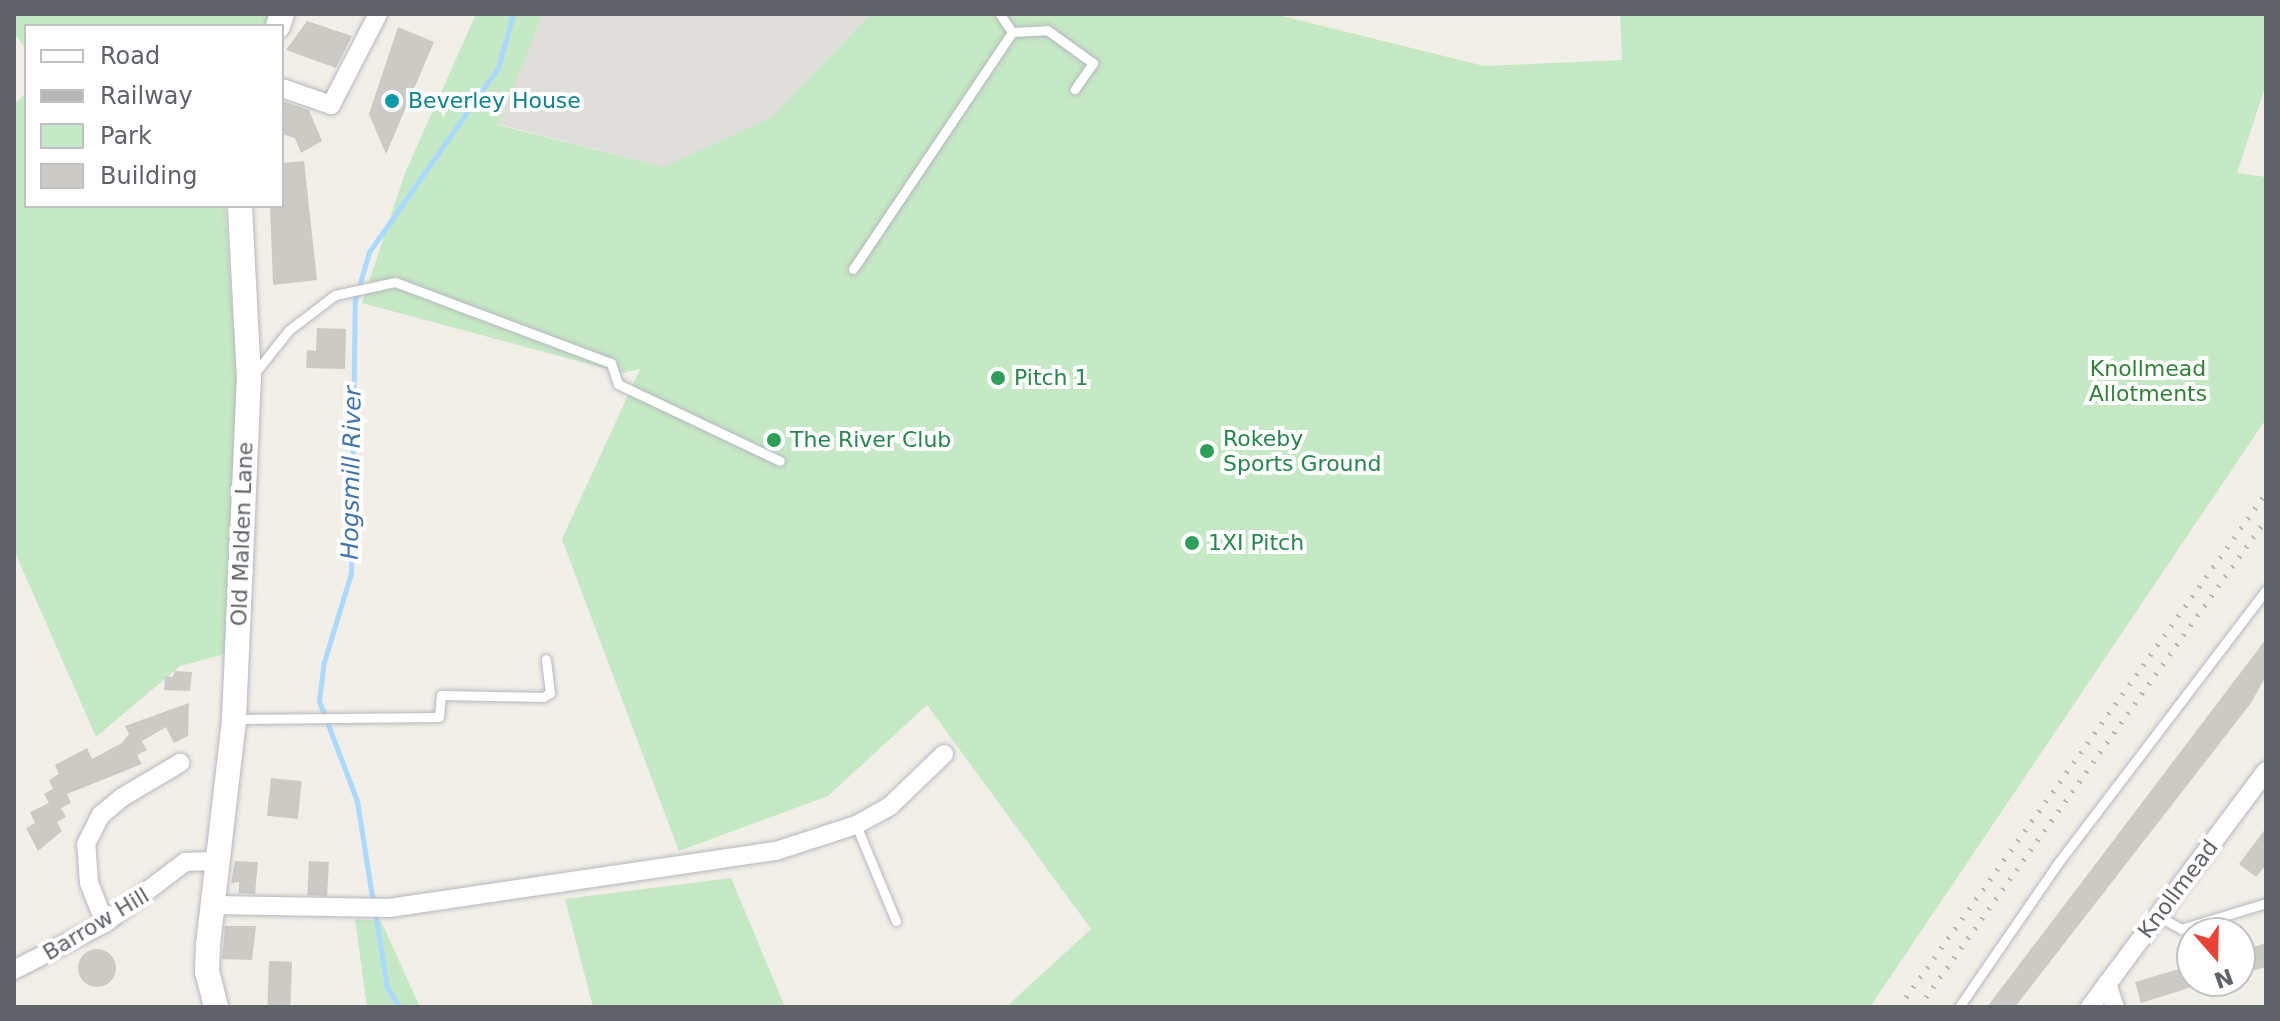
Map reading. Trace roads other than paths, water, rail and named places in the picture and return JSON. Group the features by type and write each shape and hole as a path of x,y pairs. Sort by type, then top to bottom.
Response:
{"main road":[{"name":"Old Malden Lane","path":"216,1007 207,972 234,719 249,379 240,208"}],"street":[{"path":"284,89 331,105 378,14"},
{"path":"213,905 336,912 389,908 776,851 856,825 890,806 944,754"},
{"path":"105,923 89,883 86,844 101,815 121,798 180,763"},
{"name":"Knollmead","path":"2090,1007 2266,771"},
{"name":"Barrow Hill","path":"14,970 105,923 185,862 219,861"},
{"path":"2107,983 2115,1007"}],"lane":[{"path":"1000,14 1012,32"},
{"path":"1012,32 1047,30 1093,63 1075,89"},
{"path":"853,269 1012,32"},
{"path":"249,379 289,330 335,295 395,282 611,363 618,384 780,461"},
{"path":"1959,1007 2067,851 2266,590"},
{"path":"234,719 439,717 441,695 543,697 550,693 546,659"},
{"path":"856,825 896,921"},
{"path":"2158,916 2181,929 2266,903"}],"waterway":[{"name":"Hogsmill River","path":"373,903 357,801 319,701 324,662 351,573 355,300 369,252 498,68 513,14"},
{"name":"Hogsmill River","path":"375,913 387,987 399,1007"}],"railway":[{"path":"1899,1007 2266,493"},
{"path":"1919,1007 2266,519"}],"place":[{"name":"Beverley House","path":"392,101"},
{"name":"Pitch 1","path":"998,378"},
{"name":"The River Club","path":"774,440"},
{"name":"Rokeby Sports Ground","path":"1207,451"},
{"name":"1XI Pitch","path":"1192,543"}],"park label":[{"name":"Knollmead Allotments","path":"2148,380"}]}
